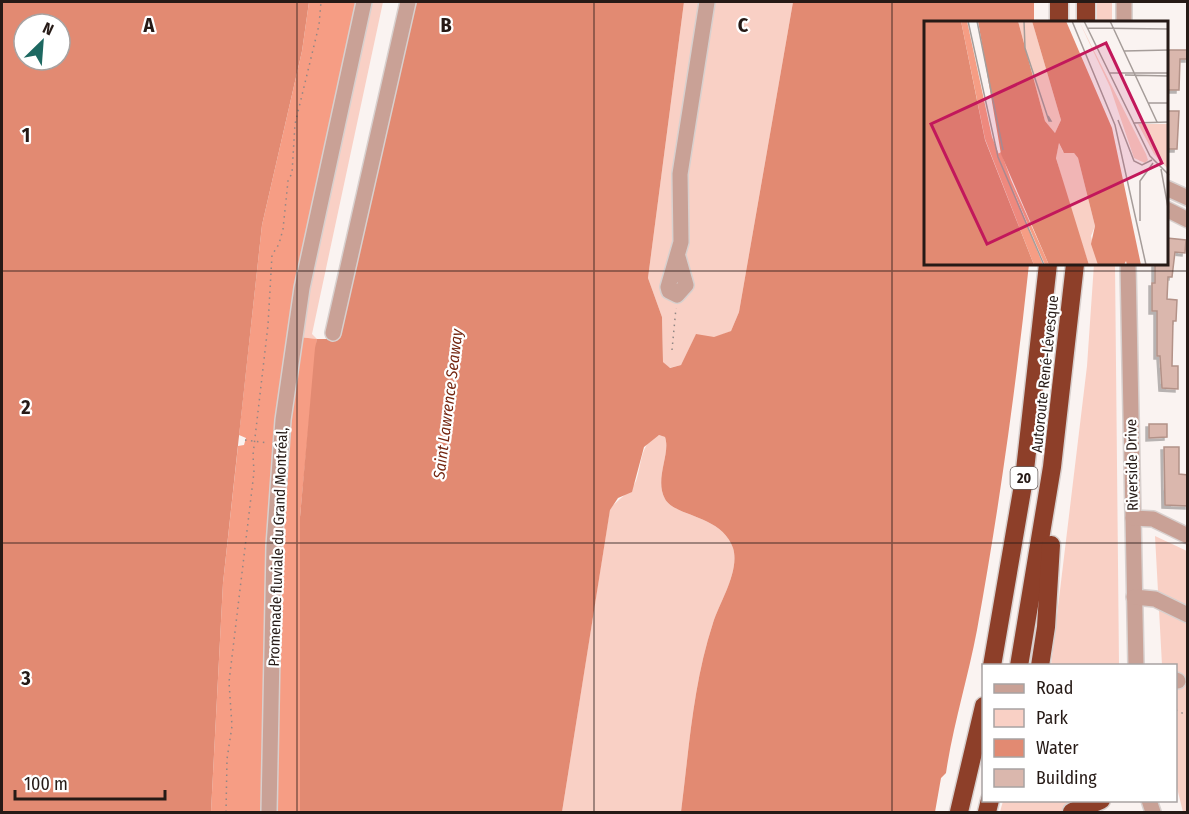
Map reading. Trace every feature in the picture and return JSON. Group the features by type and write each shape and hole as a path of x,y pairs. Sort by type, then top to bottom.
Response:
{"highway":[{"path":"1059,2 1059,21"},
{"path":"1086,2 1086,21"},
{"name":"Autoroute René-Lévesque","path":"992,664 1024,478 1048,266"},
{"name":"Autoroute René-Lévesque","path":"1019,664 1059,421 1075,266"},
{"path":"1040,664 1046,627 1059,421"},
{"path":"959,813 982,715"},
{"path":"1072,813 1099,802"}],"street":[{"name":"Promenade fluviale du Grand Montréal,","path":"269,813 274,546 281,444 302,288 364,2"},
{"path":"333,333 408,2"},
{"path":"677,295 671,293 668,286 681,242 680,174 707,2"},
{"path":"1124,2 1124,21"},
{"path":"1168,188 1188,198"},
{"path":"1168,210 1188,220"},
{"name":"Riverside Drive","path":"1128,266 1136,664"},
{"path":"1133,518 1153,519 1188,536"},
{"path":"1134,597 1155,599 1188,615"}],"path":[{"path":"226,813 227,759 232,726 229,682 268,325 272,255 279,244 282,229 288,181 292,173 295,124 319,25 321,2"},
{"path":"672,350 677,295"},
{"path":"245,440 281,444"}],"green space":[{"path":"370,2 383,2 312,334 317,339 299,337"},
{"path":"684,2 793,2 739,312 731,331 714,338 696,335 681,365 669,368 663,362 662,317 648,278"},
{"path":"1097,2 1112,2 1112,21 1097,21"},
{"path":"1094,266 1115,266 1119,664 1051,664 1087,366"},
{"path":"659,435 665,437 666,444 661,483 665,499 678,510 719,529 733,548 734,557 732,576 713,623 701,669 692,717 681,812 562,812 610,509 634,485 645,448 653,438"},
{"path":"1155,536 1187,551 1187,812 1183,812 1177,788 1177,664 1162,664"},
{"path":"1003,802 1079,802 1060,812 1000,812"}],"shaded area":[{"path":"309,2 359,2 291,323 264,812 211,812 223,583 238,446 244,445 246,438 239,435 262,225 302,51"},
{"path":"299,337 317,339 300,517 300,812 274,812 288,416"}],"water":[{"path":"2,2 309,2 302,51 262,225 223,583 211,812 2,812"},
{"name":"Saint Lawrence Seaway","path":"414,2 684,2 648,278 662,317 663,362 670,368 681,365 696,334 714,337 731,331 739,312 793,2 1034,2 1034,21 924,21 924,266 1029,266 993,539 973,648 946,773 941,778 935,812 681,812 692,717 701,669 713,623 732,576 734,557 733,548 719,529 678,510 665,499 661,483 666,444 665,437 659,435 644,447 632,492 618,498 610,510 562,812 300,812 300,517 315,348 317,339 334,339"}],"building":[{"path":"1168,50 1188,50 1188,59 1180,59 1179,90 1168,90"},
{"path":"1168,111 1179,111 1177,149 1168,149"},
{"path":"1168,238 1186,240 1185,253 1175,252 1172,277 1168,277 1167,299 1177,300 1176,321 1173,321 1172,366 1178,366 1178,389 1162,388 1160,356 1157,356 1157,311 1152,311 1152,283 1155,283 1155,266 1168,266"},
{"path":"1149,424 1167,424 1167,437 1149,438"},
{"path":"1164,447 1179,447 1179,474 1188,475 1188,506 1165,505"}]}
